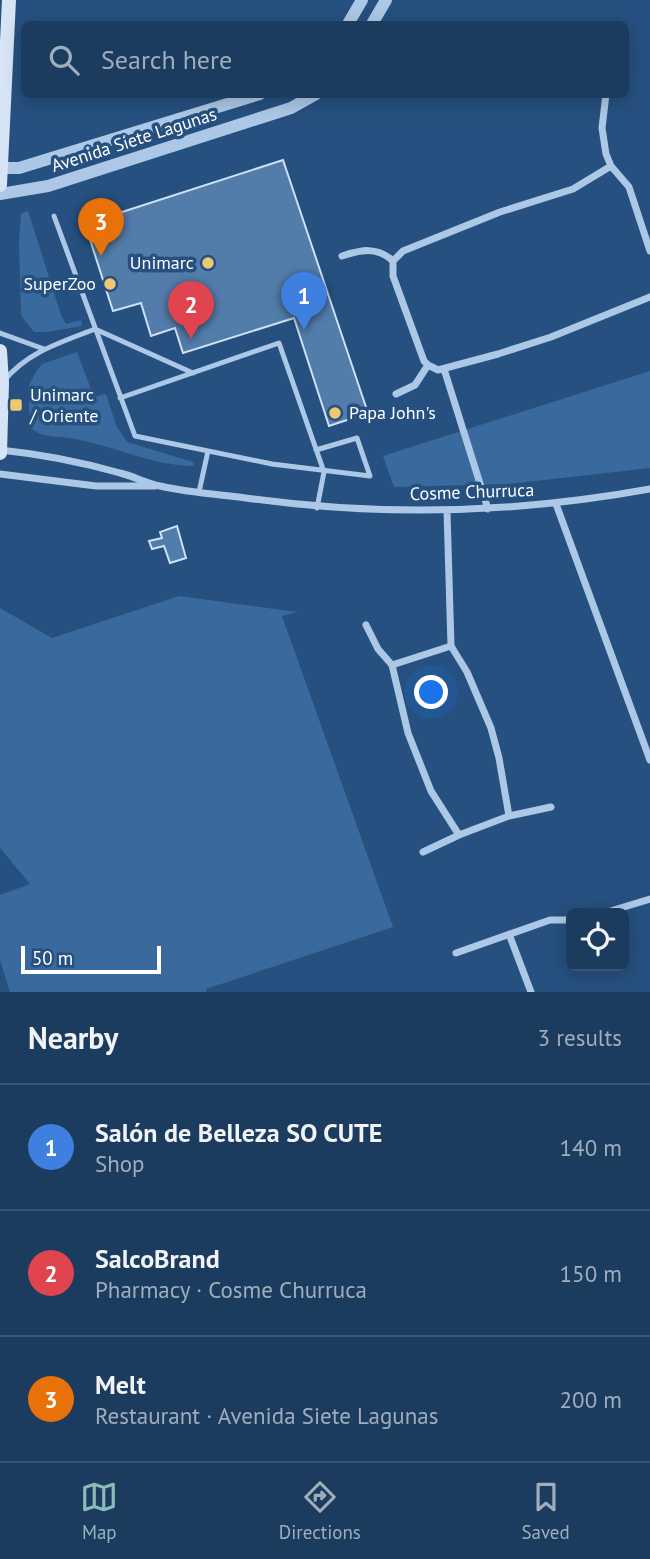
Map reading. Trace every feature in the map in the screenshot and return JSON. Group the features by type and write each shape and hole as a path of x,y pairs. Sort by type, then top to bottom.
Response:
{"main road":[{"path":"0,186 9,0"},
{"path":"0,351 0,451"}],"street":[{"path":"352,21 362,0"},
{"path":"374,21 387,0"},
{"name":"Avenida Siete Lagunas","path":"1,168 19,168 247,98"},
{"name":"Avenida Siete Lagunas","path":"0,194 48,186 290,108 309,98"},
{"path":"606,98 603,128 611,166 629,187 650,251"},
{"path":"611,166 573,189 500,212 403,251 393,261 393,276 428,365 438,370 551,337 650,297"},
{"path":"342,256 370,249 387,255 393,261"},
{"path":"396,394 415,385 428,365"},
{"path":"444,369 488,509"},
{"name":"Cosme Churruca","path":"0,451 118,472 159,486"},
{"name":"Cosme Churruca","path":"0,474 96,486 159,486 317,508 447,511 556,504 650,760"},
{"path":"556,504 650,489"},
{"path":"447,511 451,646 467,672 491,728 504,778 509,816"},
{"path":"366,625 378,649 392,665 408,733 431,791 459,835"},
{"path":"392,665 451,646"},
{"path":"423,852 509,816 551,807"},
{"path":"620,908 650,899"},
{"path":"456,953 550,919 566,920"},
{"path":"509,934 531,992"}],"lane":[{"path":"54,216 135,436 324,472 370,476 357,438 316,450"},
{"path":"2,383 24,361 44,349 95,329 195,374"},
{"path":"0,333 44,349"},
{"path":"120,398 279,343 324,472 317,508"},
{"path":"199,492 208,451"}],"shaded area":[{"path":"28,211 61,315 66,324 81,320 82,326 34,332 22,317 19,242 21,213"},
{"path":"77,352 94,397 106,394 116,425 127,442 193,462 194,466 164,463 90,442 45,435 29,426 29,385 37,370 42,364"},
{"path":"650,371 650,468 507,484 394,487 383,456"},
{"path":"179,596 297,612 282,616 393,927 206,989 206,992 10,992 0,960 0,895 30,884 0,848 0,608 52,638"}],"building":[{"name":"Unimarc","path":"283,160 368,413 329,426 294,318 183,353 175,328 151,336 141,303 113,311 85,224"},
{"path":"177,526 186,558 170,563 164,546 152,549 149,541 162,538 160,532"}],"place":[{"name":"Melt","path":"101,256"},
{"name":"Unimarc","path":"208,263"},
{"name":"SuperZoo","path":"110,284"},
{"name":"Salón de Belleza SO CUTE","path":"304,330"},
{"name":"SalcoBrand","path":"191,339"},
{"name":"Unimarc / Oriente","path":"16,405"},
{"name":"Papa John's","path":"335,413"}]}
